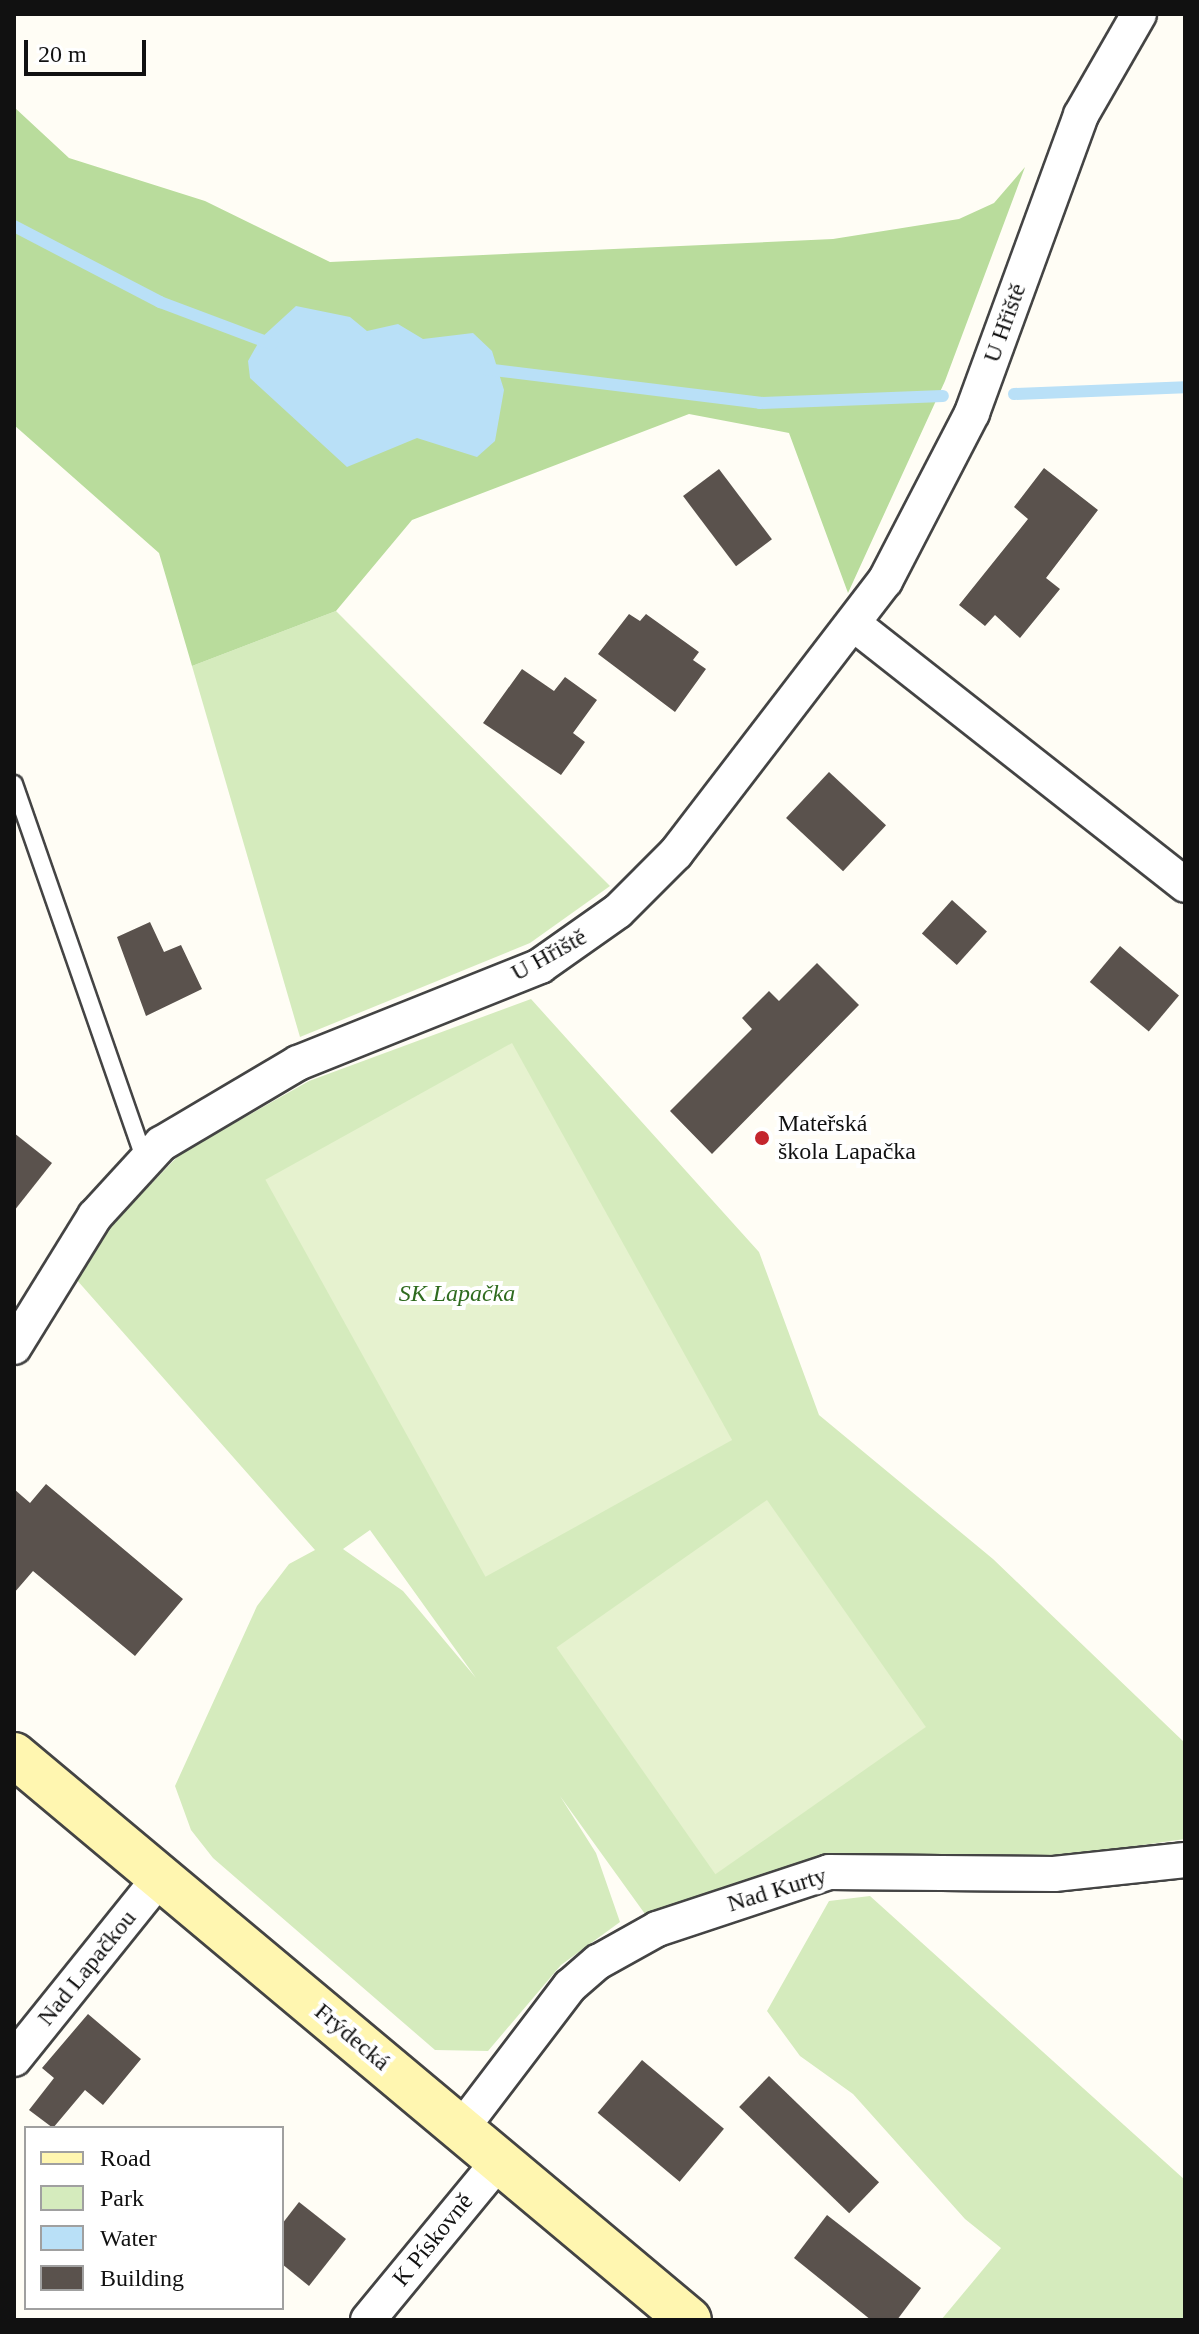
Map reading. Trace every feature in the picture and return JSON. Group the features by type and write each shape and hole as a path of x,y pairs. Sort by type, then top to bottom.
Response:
{"main road":[{"name":"Frýdecká","path":"14,1755 689,2320"}],"street":[{"name":"U Hřiště","path":"14,1347 95,1216 144,1158 271,1075 540,966 585,937 676,853 855,625 885,581 972,413 1081,115 1139,14"},
{"path":"855,625 1185,885"},
{"name":"Nad Kurty","path":"461,2129 570,1986 598,1962 657,1929 829,1872 1054,1874 1185,1860"},
{"name":"Nad Lapačkou","path":"14,2059 161,1876"},
{"name":"K Pískovně","path":"368,2320 499,2161"}],"lane":[{"path":"14,784 144,1158"}],"green space":[{"path":"14,107 69,158 205,201 330,262 833,239 959,219 994,203 1025,167 945,381 848,593 789,433 689,414 412,520 336,611 192,666 159,553 14,425"},
{"path":"336,611 610,886 530,943 300,1037 192,666"},
{"name":"SK Lapačka","path":"531,999 759,1252 819,1415 993,1559 1185,1743 1185,1839 1073,1855 824,1854 645,1914 560,1796 596,1853 620,1922 561,1965 488,2051 435,2050 213,1858 191,1830 175,1786 257,1606 289,1564 315,1550 68,1270 180,1154 309,1081","holes":["370,1530 476,1678 403,1591 343,1549"]},
{"path":"512,1043 732,1440 485,1577 265,1180"},
{"path":"767,1500 926,1727 715,1874 556,1647"},
{"path":"870,1896 1185,2180 1185,2320 941,2320 1001,2248 965,2219 853,2094 800,2056 767,2011 829,1901"}],"water":[{"path":"296,306 350,317 367,331 398,324 423,339 473,333 492,351 504,390 495,441 477,457 417,438 347,467 250,378 248,361 261,338"}],"building":[{"path":"1044,468 1098,510 1046,578 1060,589 1020,638 995,615 985,626 959,605 1028,519 1014,507"},
{"path":"719,469 772,539 736,566 683,496"},
{"path":"629,614 640,621 646,614 699,652 693,660 706,669 675,712 598,654"},
{"path":"522,669 554,691 565,677 597,700 573,733 585,742 561,775 483,723"},
{"path":"829,772 886,825 843,871 786,818"},
{"path":"952,900 987,931 957,965 922,933"},
{"path":"150,922 164,952 181,945 202,989 146,1016 117,937"},
{"path":"1120,946 1179,995 1149,1031 1090,982"},
{"path":"817,963 859,1005 712,1154 670,1111 752,1029 742,1018 769,991 779,1001"},
{"path":"14,1133 52,1163 14,1211"},
{"path":"46,1484 183,1599 135,1656 33,1571 14,1593 14,1489 30,1503"},
{"path":"88,2014 141,2059 103,2105 85,2090 55,2126 29,2110 54,2078 42,2068"},
{"path":"642,2060 724,2129 680,2182 598,2113"},
{"path":"769,2076 879,2182 849,2213 739,2107"},
{"path":"299,2202 346,2239 309,2286 284,2266 284,2221"},
{"path":"827,2215 921,2288 897,2320 871,2320 794,2258"}],"waterway":[{"path":"14,226 160,302 272,344"},
{"path":"485,369 760,403 943,396"},
{"path":"1014,394 1185,387"}],"place":[{"name":"Mateřská škola Lapačka","path":"762,1138"}]}
